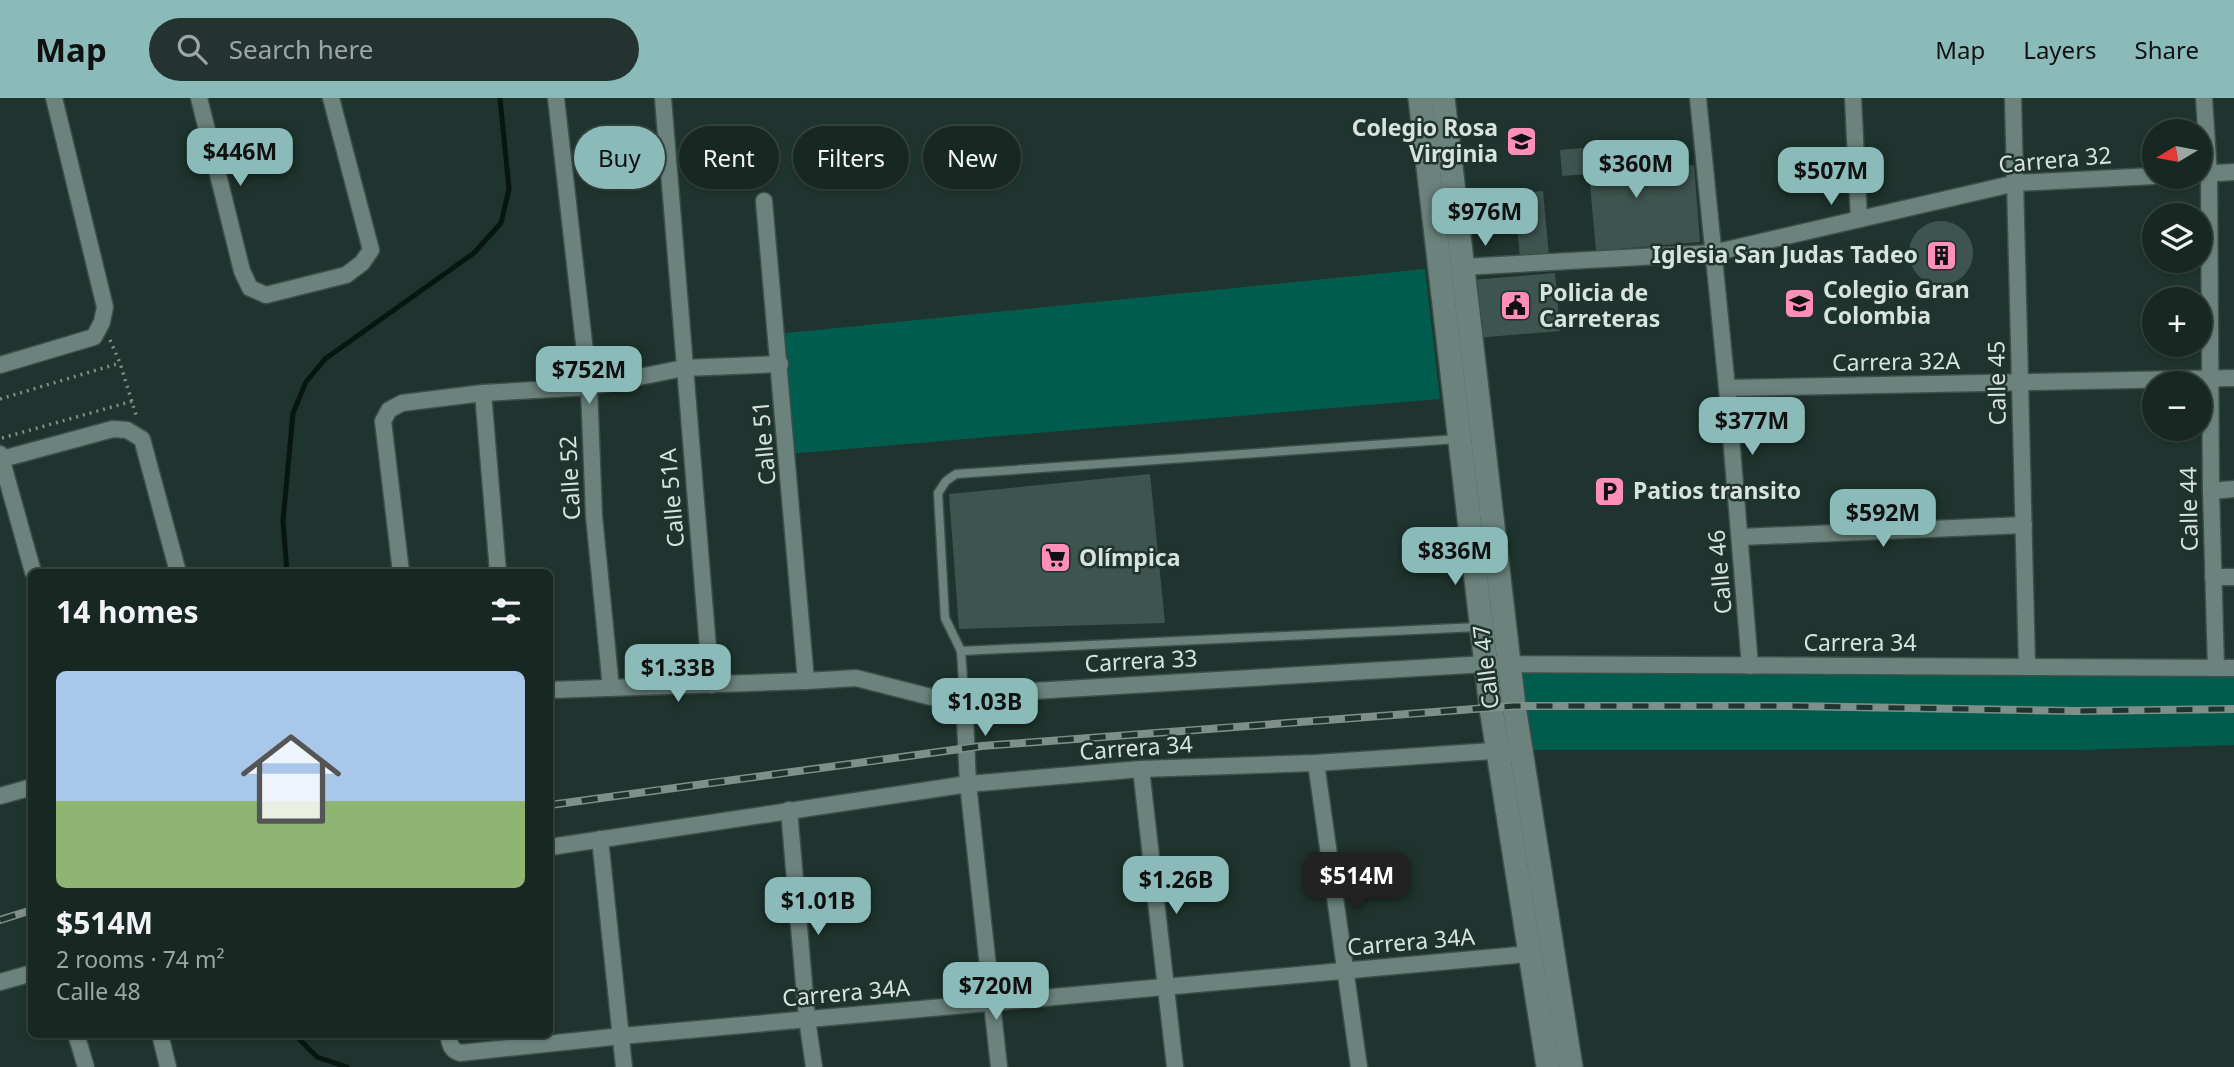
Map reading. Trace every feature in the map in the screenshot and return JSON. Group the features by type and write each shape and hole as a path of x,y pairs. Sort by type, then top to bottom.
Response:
{"main road":[{"name":"Calle 47","path":"1420,98 1486,664 1508,750 1571,1067"},
{"name":"Calle 47","path":"1443,98 1509,664 1508,750 1529,954 1548,1067"}],"street":[{"path":"0,365 94,337 103,322 105,307 54,98"},
{"path":"199,98 242,271 250,288 266,295 346,275 362,263 371,250 331,98"},
{"name":"Calle 52","path":"556,98 589,387 594,516 611,688"},
{"name":"Calle 51A","path":"663,98 711,685"},
{"name":"Calle 46","path":"1698,98 1751,666"},
{"path":"1853,98 1859,219"},
{"name":"Calle 45","path":"2013,98 2027,667"},
{"name":"Calle 44","path":"2204,98 2204,119"},
{"path":"2212,173 2234,172"},
{"name":"Carrera 32","path":"1463,267 1713,253 2015,183 2142,177"},
{"name":"Calle 44","path":"2204,189 2210,371"},
{"name":"Calle 51","path":"764,201 806,681"},
{"path":"401,569 383,421 389,410 402,403 483,393 589,387 684,368 780,364"},
{"name":"Carrera 32A","path":"2212,378 2234,377"},
{"name":"Carrera 32A","path":"1727,388 2142,379"},
{"path":"483,393 498,569"},
{"path":"32,569 1,457 113,429 128,430 142,439 177,569"},
{"name":"Calle 44","path":"2211,441 2216,668"},
{"path":"2211,491 2234,489"},
{"path":"1740,537 2024,525"},
{"path":"2213,577 2234,577"},
{"name":"Carrera 34","path":"1486,664 2234,668"},
{"name":"Carrera 33","path":"553,690 856,678 930,697 1486,664"},
{"path":"964,695 968,784 999,1067"},
{"name":"Carrera 34","path":"553,847 968,784 1141,769 1316,763 1508,750"},
{"path":"1316,763 1359,1067"},
{"path":"1141,769 1175,1067"},
{"path":"0,796 28,788"},
{"path":"789,810 807,1019 814,1067"},
{"path":"600,839 624,1067"},
{"name":"Carrera 34A","path":"449,1038 453,1050 460,1053 1529,954"},
{"path":"0,982 28,974"},
{"path":"77,1038 86,1067"},
{"path":"161,1038 168,1067"}],"lane":[{"path":"964,695 961,651 945,618 938,493 946,481 956,474 1460,439"},
{"path":"961,651 1482,627"}],"path":[{"path":"0,438 133,401 103,322"},
{"path":"0,399 120,363"}],"green space":[{"path":"1425,269 1440,399 788,454 777,334"},
{"path":"1509,664 2234,668 2234,745 2080,750 1520,750"}],"building":[{"path":"1617,145 1619,171 1694,165 1700,242 1596,251 1589,174 1562,176 1560,150"},
{"path":"1543,191 1549,256 1520,258 1514,194"},
{"name":"Iglesia San Judas Tadeo","path":"1935,221 1947,221 1964,230 1971,241 1971,265 1964,276 1947,285 1935,285 1923,280 1914,271 1909,259 1909,247 1914,235 1923,226"},
{"name":"Policia de Carreteras","path":"1555,273 1560,331 1476,338 1471,280"},
{"name":"Olímpica","path":"1150,474 1165,623 959,629 949,494"}],"waterway":[{"path":"287,569 283,521 293,413 306,382 325,359 474,253 501,223 509,189 500,98"},
{"path":"298,1038 317,1057 347,1067"}],"railway":[{"path":"553,805 982,746 1514,706 1791,706 2076,711 2234,709"},
{"path":"0,920 28,911"}],"place":[{"name":"Colegio Rosa Virginia","path":"1521,141"},
{"name":"Iglesia San Judas Tadeo","path":"1941,255"},
{"name":"Colegio Gran Colombia","path":"1800,303"},
{"name":"Policia de Carreteras","path":"1516,306"},
{"name":"Patios transito","path":"1610,491"},
{"name":"Olímpica","path":"1056,558"}]}
